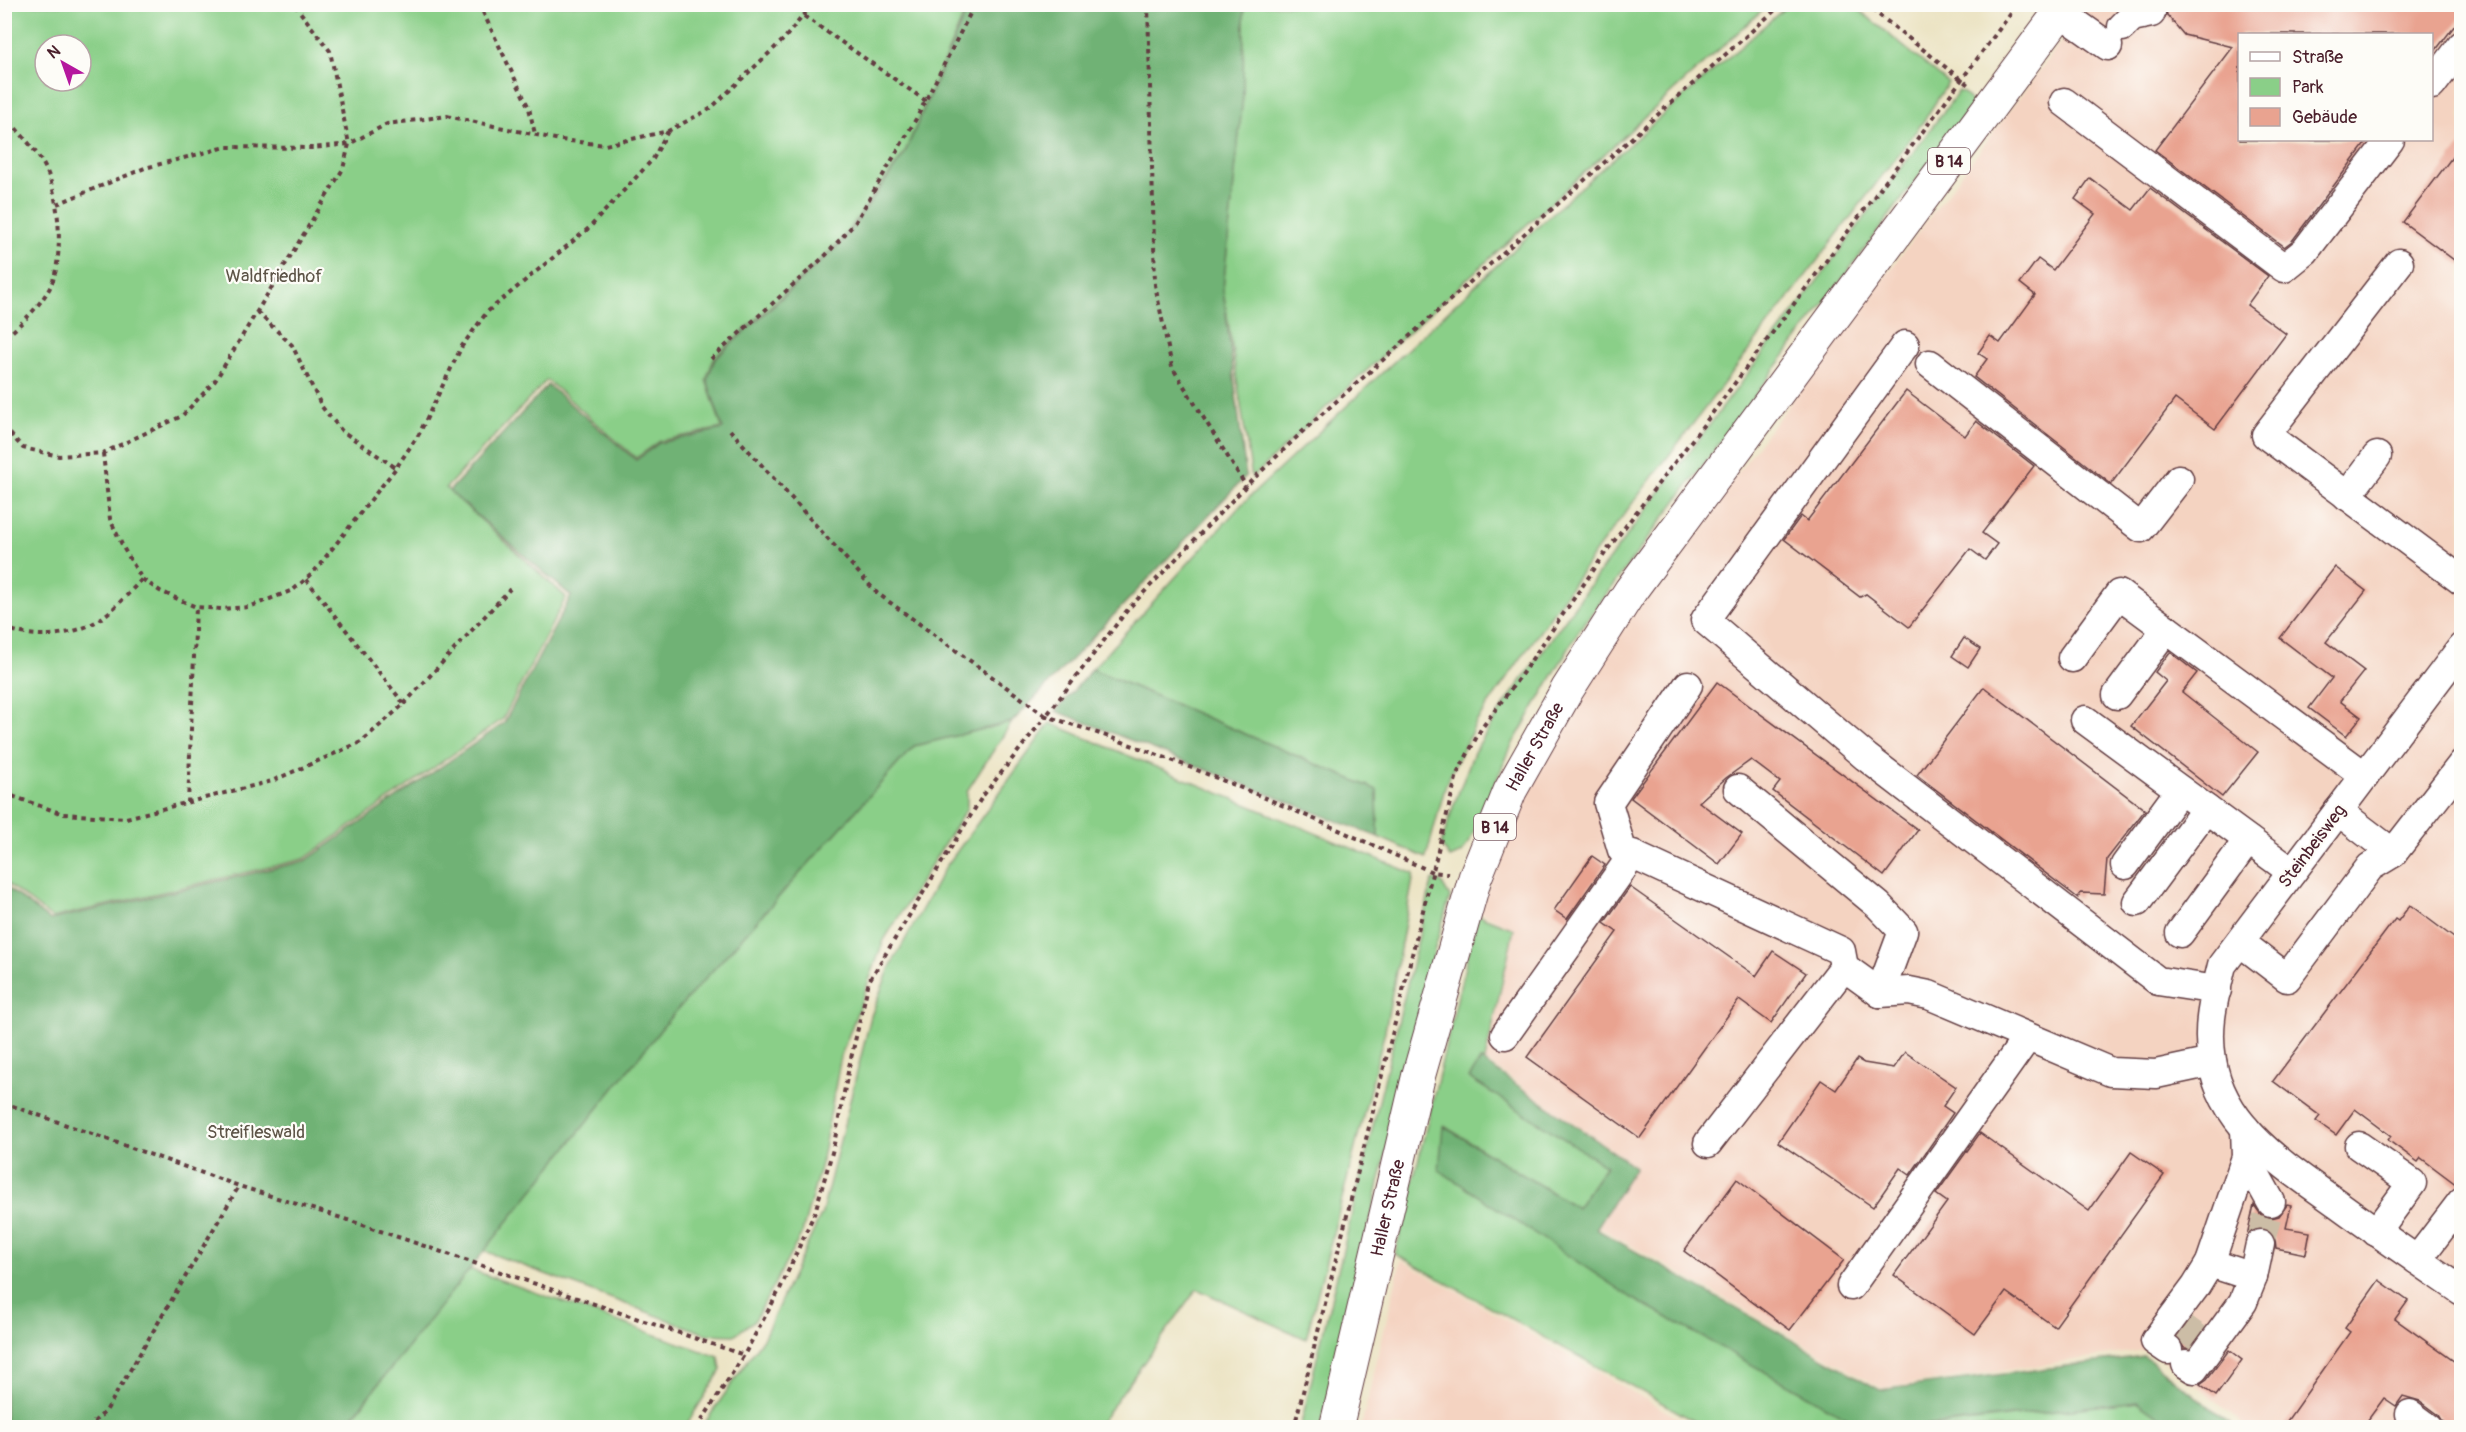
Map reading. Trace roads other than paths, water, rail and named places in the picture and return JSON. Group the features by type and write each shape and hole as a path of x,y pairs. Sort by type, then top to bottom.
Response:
{"main road":[{"name":"Haller Straße","path":"1336,1428 1419,1074 1475,878 1510,791 1567,690 1631,590 2063,8"}],"street":[{"path":"2063,8 2115,37 2132,17 2151,13"},
{"path":"2433,83 2462,45"},
{"path":"2064,102 2284,268 2305,251 2389,141"},
{"path":"2399,263 2266,435 2462,581"},
{"path":"1905,345 1705,620 1866,757 2158,981 2217,990"},
{"path":"1930,364 2141,528 2179,479"},
{"path":"2347,496 2377,456"},
{"path":"2072,658 2119,594 2365,776"},
{"path":"2117,695 2166,629"},
{"name":"Steinbeisweg","path":"2461,650 2222,965 2209,1023 2212,1062 2222,1092 2232,1111 2267,1152 2376,1232 2462,1291"},
{"path":"1688,685 1608,803 1622,850 1841,951 1844,967 1880,993 1909,991 1929,995 2111,1072 2156,1074 2212,1062"},
{"path":"2085,720 2292,872"},
{"path":"2240,942 2287,978 2370,867 2393,853 2462,764"},
{"path":"1738,789 1878,906 1903,932 1880,993"},
{"path":"2125,865 2180,790"},
{"path":"2137,902 2206,809"},
{"path":"2338,811 2393,853"},
{"path":"2180,933 2248,840"},
{"path":"1505,1035 1633,854"},
{"path":"1708,1143 1844,967"},
{"path":"1851,1286 2027,1038"},
{"path":"2245,1128 2246,1157 2186,1343 2243,1302 2253,1277 2260,1244"},
{"path":"2359,1146 2412,1183 2376,1232"},
{"path":"2246,1157 2271,1202"},
{"path":"2417,1260 2462,1201"},
{"path":"2210,1263 2253,1277"}],"tunnel":[{"path":"2260,1244 2271,1202"},
{"path":"2184,1328 2203,1342"}],"park label":[{"name":"Waldfriedhof","path":"274,276"},
{"name":"Streifleswald","path":"256,1132"}]}
